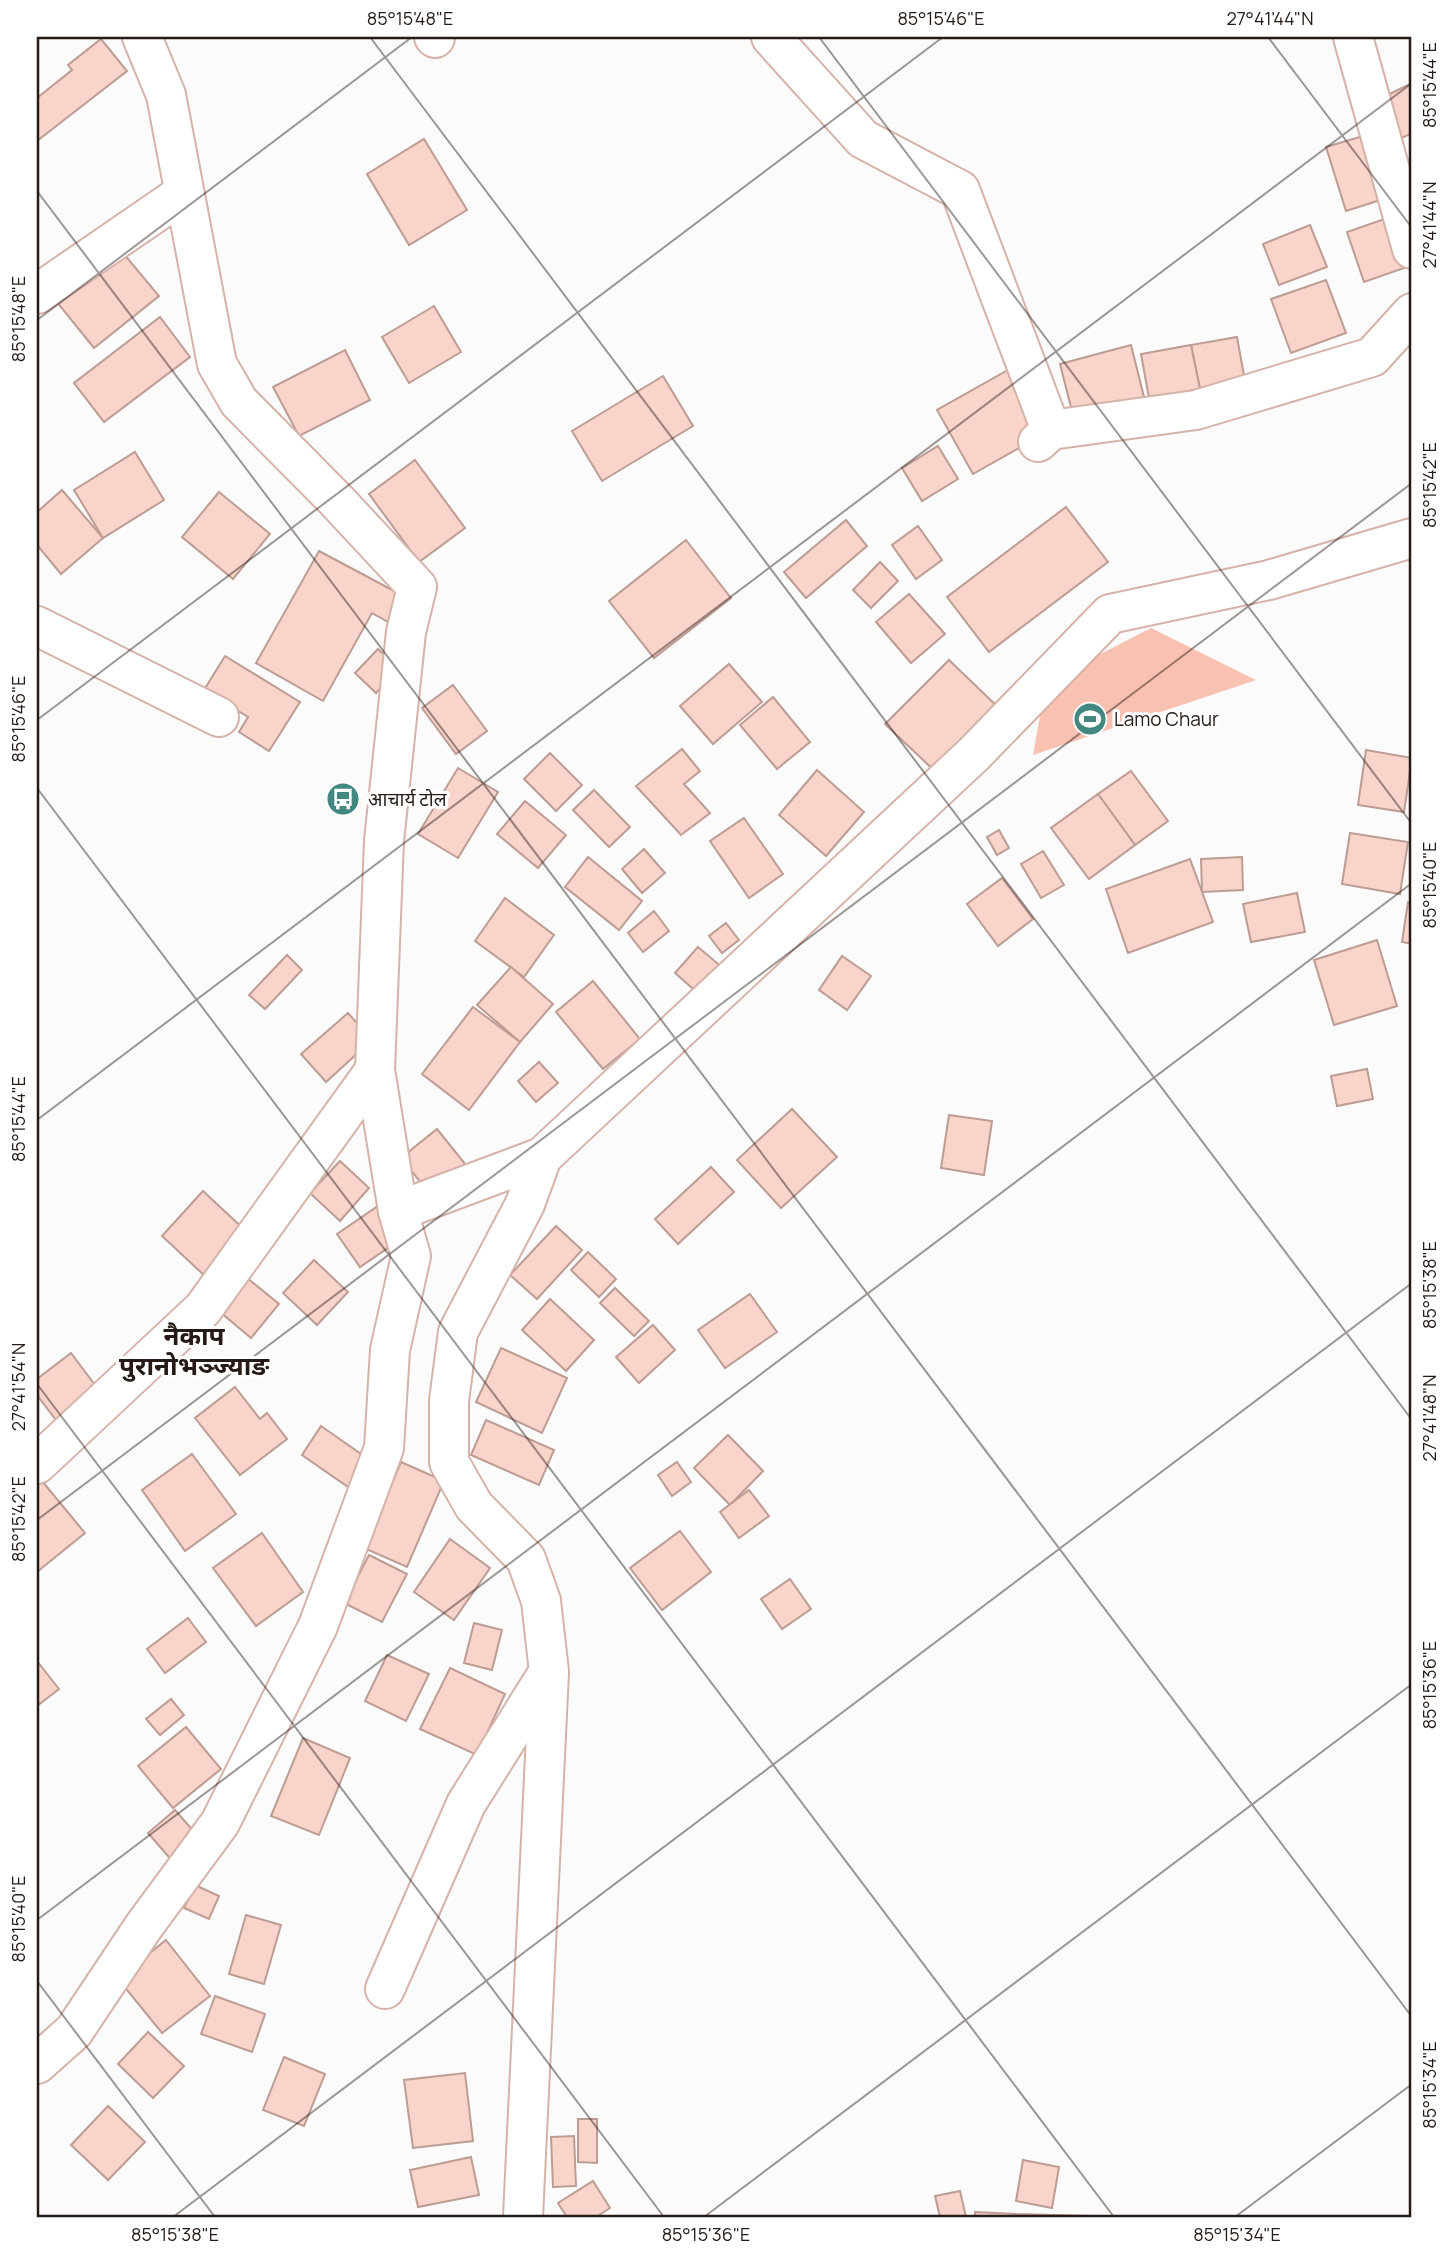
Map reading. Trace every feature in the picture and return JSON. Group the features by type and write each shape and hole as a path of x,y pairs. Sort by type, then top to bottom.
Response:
{"street":[{"path":"37,2064 74,2031 144,1926 220,1823 318,1626 384,1448 390,1350 411,1256 398,1211 375,1070 384,841 406,632 417,587 239,402 217,364 166,95 142,37"},
{"path":"771,37 863,139 960,190 1045,436 1196,410 1372,357 1412,313"},
{"path":"1353,37 1412,248"},
{"path":"37,294 184,193"},
{"path":"398,1211 542,1157 974,754 1110,614 1269,580 1412,538"},
{"path":"37,626 219,717"},
{"path":"37,1464 203,1308 375,1070"},
{"path":"523,2217 549,1672 541,1601 526,1559 474,1506 449,1462 449,1401 458,1332 525,1204 542,1157"},
{"path":"385,1989 466,1804 549,1672"}],"shaded area":[{"name":"Lamo Chaur","path":"1151,628 1256,680 1033,755 1046,682"}],"building":[{"path":"101,39 127,71 37,141 37,98 72,70 68,65"},
{"path":"1412,83 1412,133 1396,141 1375,101"},
{"path":"1370,134 1390,197 1346,211 1326,147"},
{"path":"424,139 467,210 409,245 367,174"},
{"path":"1393,216 1410,266 1364,282 1347,232"},
{"path":"1310,225 1327,267 1279,285 1263,244"},
{"path":"119,248 159,296 94,348 56,301"},
{"path":"1326,280 1346,333 1291,353 1271,299"},
{"path":"434,306 461,352 409,383 382,337"},
{"path":"160,317 190,357 104,422 74,383"},
{"path":"1237,337 1245,381 1200,389 1191,345"},
{"path":"1131,345 1147,409 1076,427 1060,364"},
{"path":"1191,345 1200,389 1149,398 1141,354"},
{"path":"345,350 370,400 299,436 273,387"},
{"path":"1015,366 1051,430 973,474 937,410"},
{"path":"663,376 693,426 602,481 572,431"},
{"path":"938,446 958,479 922,501 902,468"},
{"path":"135,452 164,500 103,538 74,490"},
{"path":"415,460 465,528 419,562 369,494"},
{"path":"62,490 103,538 61,574 37,545 37,512"},
{"path":"219,492 270,534 233,579 182,537"},
{"path":"1066,507 1108,562 989,652 947,597"},
{"path":"846,520 867,546 806,598 784,572"},
{"path":"918,526 942,560 916,579 892,545"},
{"path":"686,540 731,598 654,658 609,601"},
{"path":"319,551 411,600 395,626 372,613 323,701 256,663"},
{"path":"880,562 898,581 871,608 853,590"},
{"path":"909,594 945,634 911,663 876,622"},
{"path":"378,649 399,669 376,693 355,673"},
{"path":"225,656 300,702 269,751 239,732 248,717 204,690"},
{"path":"949,660 1001,710 941,777 885,724"},
{"path":"729,664 762,702 713,744 680,706"},
{"path":"453,685 487,731 456,754 422,708"},
{"path":"773,697 810,742 777,769 740,725"},
{"path":"682,749 700,771 684,784 710,813 681,835 636,786"},
{"path":"1366,750 1412,758 1404,812 1358,805"},
{"path":"550,753 582,785 556,811 524,779"},
{"path":"458,768 498,792 458,858 418,834"},
{"path":"817,770 864,812 826,856 779,815"},
{"path":"1131,771 1168,821 1135,845 1098,794"},
{"path":"594,790 630,827 609,847 573,810"},
{"path":"1098,794 1135,845 1089,879 1051,828"},
{"path":"525,801 566,835 538,868 497,834"},
{"path":"744,818 783,874 749,898 710,841"},
{"path":"999,830 1009,848 997,855 987,837"},
{"path":"1350,833 1408,842 1400,894 1342,884"},
{"path":"644,849 665,873 642,893 622,869"},
{"path":"1043,851 1064,885 1041,898 1021,864"},
{"path":"588,857 642,901 619,930 565,887"},
{"path":"1242,857 1243,890 1202,892 1201,859"},
{"path":"1190,859 1213,922 1128,953 1106,889"},
{"path":"1002,878 1033,919 998,946 967,904"},
{"path":"1297,893 1305,932 1251,942 1243,904"},
{"path":"505,898 554,935 524,977 475,941"},
{"path":"1408,902 1412,903 1412,944 1402,942"},
{"path":"654,911 669,931 643,952 628,933"},
{"path":"726,923 739,940 722,953 709,936"},
{"path":"1377,940 1397,1006 1334,1025 1314,960"},
{"path":"698,947 723,968 700,995 675,973"},
{"path":"287,955 302,970 265,1009 249,995"},
{"path":"842,956 871,976 847,1010 819,990"},
{"path":"511,967 553,1004 520,1042 477,1005"},
{"path":"593,981 640,1039 603,1069 556,1012"},
{"path":"473,1007 520,1042 469,1110 422,1074"},
{"path":"348,1013 372,1040 326,1082 301,1054"},
{"path":"539,1062 558,1083 536,1102 518,1081"},
{"path":"1367,1069 1373,1099 1337,1106 1331,1076"},
{"path":"792,1109 837,1157 781,1208 737,1160"},
{"path":"949,1115 992,1121 984,1175 941,1168"},
{"path":"437,1129 466,1165 430,1194 401,1158"},
{"path":"340,1161 369,1188 340,1221 310,1193"},
{"path":"711,1167 734,1192 678,1244 655,1219"},
{"path":"203,1191 248,1233 206,1277 162,1236"},
{"path":"378,1206 401,1239 360,1267 337,1234"},
{"path":"556,1226 582,1250 537,1299 510,1275"},
{"path":"588,1252 616,1279 599,1297 571,1270"},
{"path":"314,1260 348,1292 317,1325 283,1293"},
{"path":"246,1277 279,1304 251,1338 219,1311"},
{"path":"615,1288 649,1321 634,1336 600,1303"},
{"path":"750,1294 777,1332 725,1368 698,1330"},
{"path":"550,1299 594,1340 566,1371 522,1330"},
{"path":"653,1325 675,1350 639,1383 616,1357"},
{"path":"501,1348 567,1378 542,1433 476,1402"},
{"path":"71,1353 104,1397 62,1428 37,1395 37,1379"},
{"path":"235,1387 260,1419 267,1413 287,1439 240,1475 195,1418"},
{"path":"486,1420 554,1450 539,1485 471,1455"},
{"path":"321,1426 371,1461 351,1489 302,1455"},
{"path":"728,1435 763,1471 730,1505 694,1468"},
{"path":"192,1454 236,1514 185,1551 142,1490"},
{"path":"401,1462 444,1481 407,1567 364,1548"},
{"path":"677,1462 691,1482 672,1496 658,1475"},
{"path":"37,1475 85,1533 37,1572"},
{"path":"749,1490 769,1516 739,1538 720,1512"},
{"path":"680,1531 711,1572 662,1610 630,1568"},
{"path":"262,1533 303,1592 256,1626 213,1568"},
{"path":"450,1539 490,1568 454,1620 414,1592"},
{"path":"369,1555 407,1574 382,1622 344,1603"},
{"path":"790,1579 811,1609 782,1629 761,1599"},
{"path":"188,1618 206,1642 165,1673 147,1649"},
{"path":"474,1623 502,1630 492,1670 464,1663"},
{"path":"387,1655 429,1674 406,1721 365,1701"},
{"path":"37,1661 59,1689 37,1706"},
{"path":"450,1668 505,1694 477,1755 420,1729"},
{"path":"171,1699 184,1715 160,1735 146,1719"},
{"path":"186,1727 221,1769 173,1808 138,1766"},
{"path":"303,1738 350,1758 319,1835 271,1816"},
{"path":"175,1810 202,1841 175,1864 148,1833"},
{"path":"195,1885 219,1896 209,1919 184,1908"},
{"path":"246,1915 281,1925 264,1984 229,1974"},
{"path":"166,1940 210,1996 162,2033 118,1979"},
{"path":"215,1996 265,2014 252,2052 201,2034"},
{"path":"148,2032 184,2066 153,2098 118,2064"},
{"path":"284,2057 325,2074 304,2126 263,2110"},
{"path":"465,2073 473,2141 413,2148 404,2080"},
{"path":"108,2106 145,2142 108,2180 71,2145"},
{"path":"578,2119 597,2119 597,2163 578,2162"},
{"path":"574,2136 576,2186 553,2187 551,2137"},
{"path":"471,2157 479,2195 418,2207 410,2170"},
{"path":"1023,2160 1059,2167 1052,2208 1016,2201"},
{"path":"593,2181 610,2208 596,2217 567,2217 558,2203"},
{"path":"960,2191 966,2217 940,2217 935,2196"},
{"path":"975,2212 1016,2214 1093,2216 975,2217"}],"place":[{"name":"Lamo Chaur","path":"1090,719"},
{"name":"आचार्य टोल","path":"343,799"}],"district":[{"name":"नैकाप पुरानोभञ्ज्याङ","path":"194,1351"}]}
